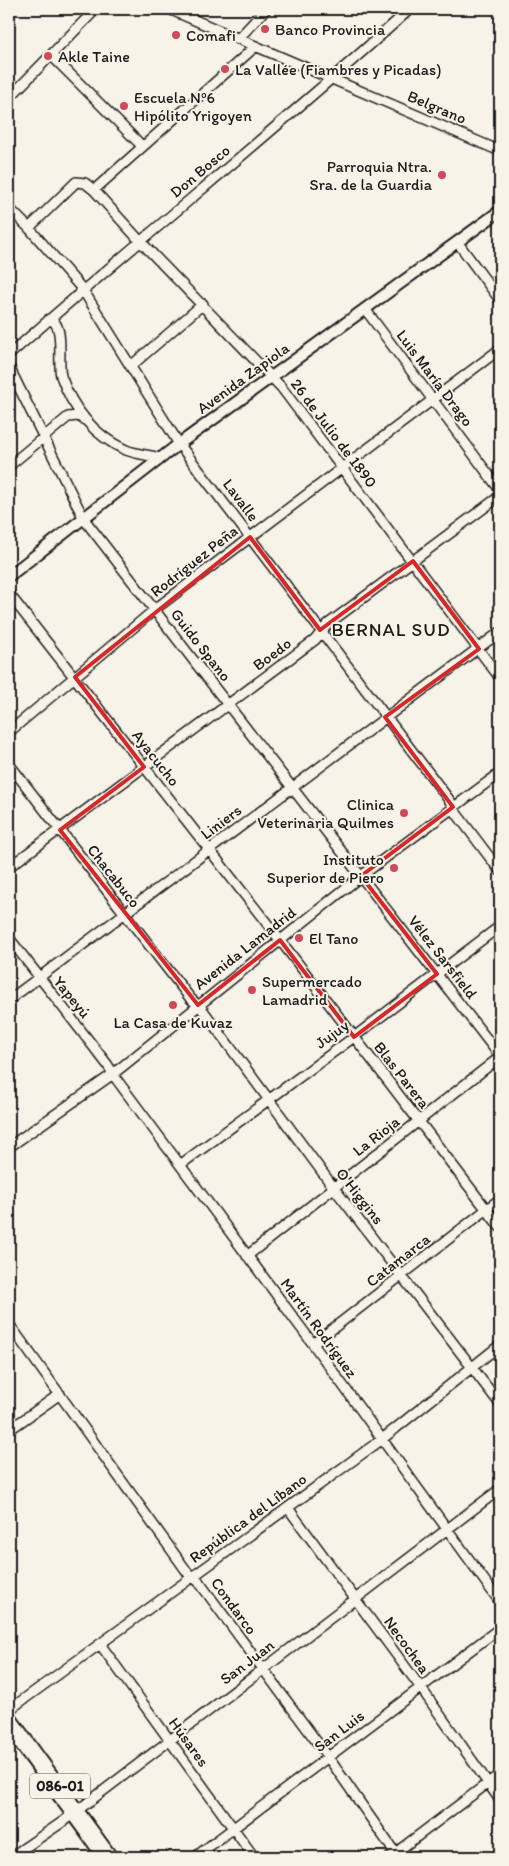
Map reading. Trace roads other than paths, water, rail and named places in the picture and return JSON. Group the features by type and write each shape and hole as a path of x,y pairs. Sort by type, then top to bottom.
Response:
{"main road":[{"name":"Avenida Zapiola","path":"9,576 160,458 500,211"},
{"name":"086-01","path":"9,1715 103,1857"},
{"name":"086-01","path":"9,1729 112,1857"}],"street":[{"path":"9,98 96,9"},
{"name":"Belgrano","path":"169,9 500,151"},
{"path":"238,39 266,9"},
{"name":"Don Bosco","path":"9,355 65,305 333,78 410,9"},
{"path":"94,190 256,46"},
{"path":"51,55 142,146"},
{"name":"26 de Julio de 1890","path":"29,228 73,184 85,183 94,190 140,241 281,386 500,678"},
{"name":"Lavalle","path":"9,208 83,290 179,444 500,871"},
{"path":"458,243 500,300"},
{"path":"131,366 203,304"},
{"path":"59,330 65,305"},
{"name":"Luis María Drago","path":"365,309 500,490"},
{"path":"49,319 57,323 59,330 60,372 72,399 86,420 96,431 118,446 136,453 160,458"},
{"name":"Rodríguez Peña","path":"9,732 155,610 500,349"},
{"name":"Guido Spano","path":"9,367 84,519 361,876"},
{"path":"9,466 68,417 78,416 86,420"},
{"name":"Boedo","path":"9,867 315,640 328,624 500,496"},
{"name":"Ayacucho","path":"9,594 280,940"},
{"name":"Liniers","path":"9,1000 500,632"},
{"name":"Chacabuco","path":"9,764 190,998 198,1005"},
{"name":"Avenida Lamadrid","path":"10,1145 113,1074 361,876 500,773"},
{"name":"Vélez Sarsfield","path":"361,876 500,1057"},
{"name":"Jujuy","path":"180,1165 354,1037 500,926"},
{"name":"Yapeyú","path":"9,938 113,1074"},
{"name":"Blas Parera","path":"280,940 500,1228"},
{"name":"O'Higgins","path":"198,1005 334,1188 500,1404"},
{"name":"La Rioja","path":"247,1256 500,1057"},
{"name":"Martín Rodríguez","path":"113,1074 313,1344 500,1602"},
{"name":"Catamarca","path":"313,1344 500,1199"},
{"name":"Condarco","path":"9,1324 192,1576 328,1757 395,1856"},
{"name":"República del Líbano","path":"9,1710 381,1440 500,1345"},
{"path":"9,1430 60,1394"},
{"name":"San Juan","path":"11,1857 74,1812 356,1600 500,1488"},
{"name":"Necochea","path":"288,1508 421,1688 500,1800"},
{"name":"San Luis","path":"195,1857 500,1628"},
{"name":"Húsares","path":"100,1644 254,1857"},
{"path":"395,1856 500,1774"}],"place":[{"name":"Banco Provincia","path":"265,29"},
{"name":"Comafi","path":"176,35"},
{"name":"Akle Taine","path":"48,56"},
{"name":"La Vallée (Fiambres y Picadas)","path":"225,69"},
{"name":"Escuela Nº6 Hipólito Yrigoyen","path":"124,106"},
{"name":"Parroquia Ntra. Sra. de la Guardia","path":"442,175"},
{"name":"Clinica Veterinaria Quilmes","path":"404,813"},
{"name":"Instituto Superior de Piero","path":"394,868"},
{"name":"El Tano","path":"299,938"},
{"name":"Supermercado Lamadrid","path":"252,990"},
{"name":"La Casa de Kuvaz","path":"173,1005"}],"district":[{"name":"BERNAL SUD","path":"391,629"}]}
